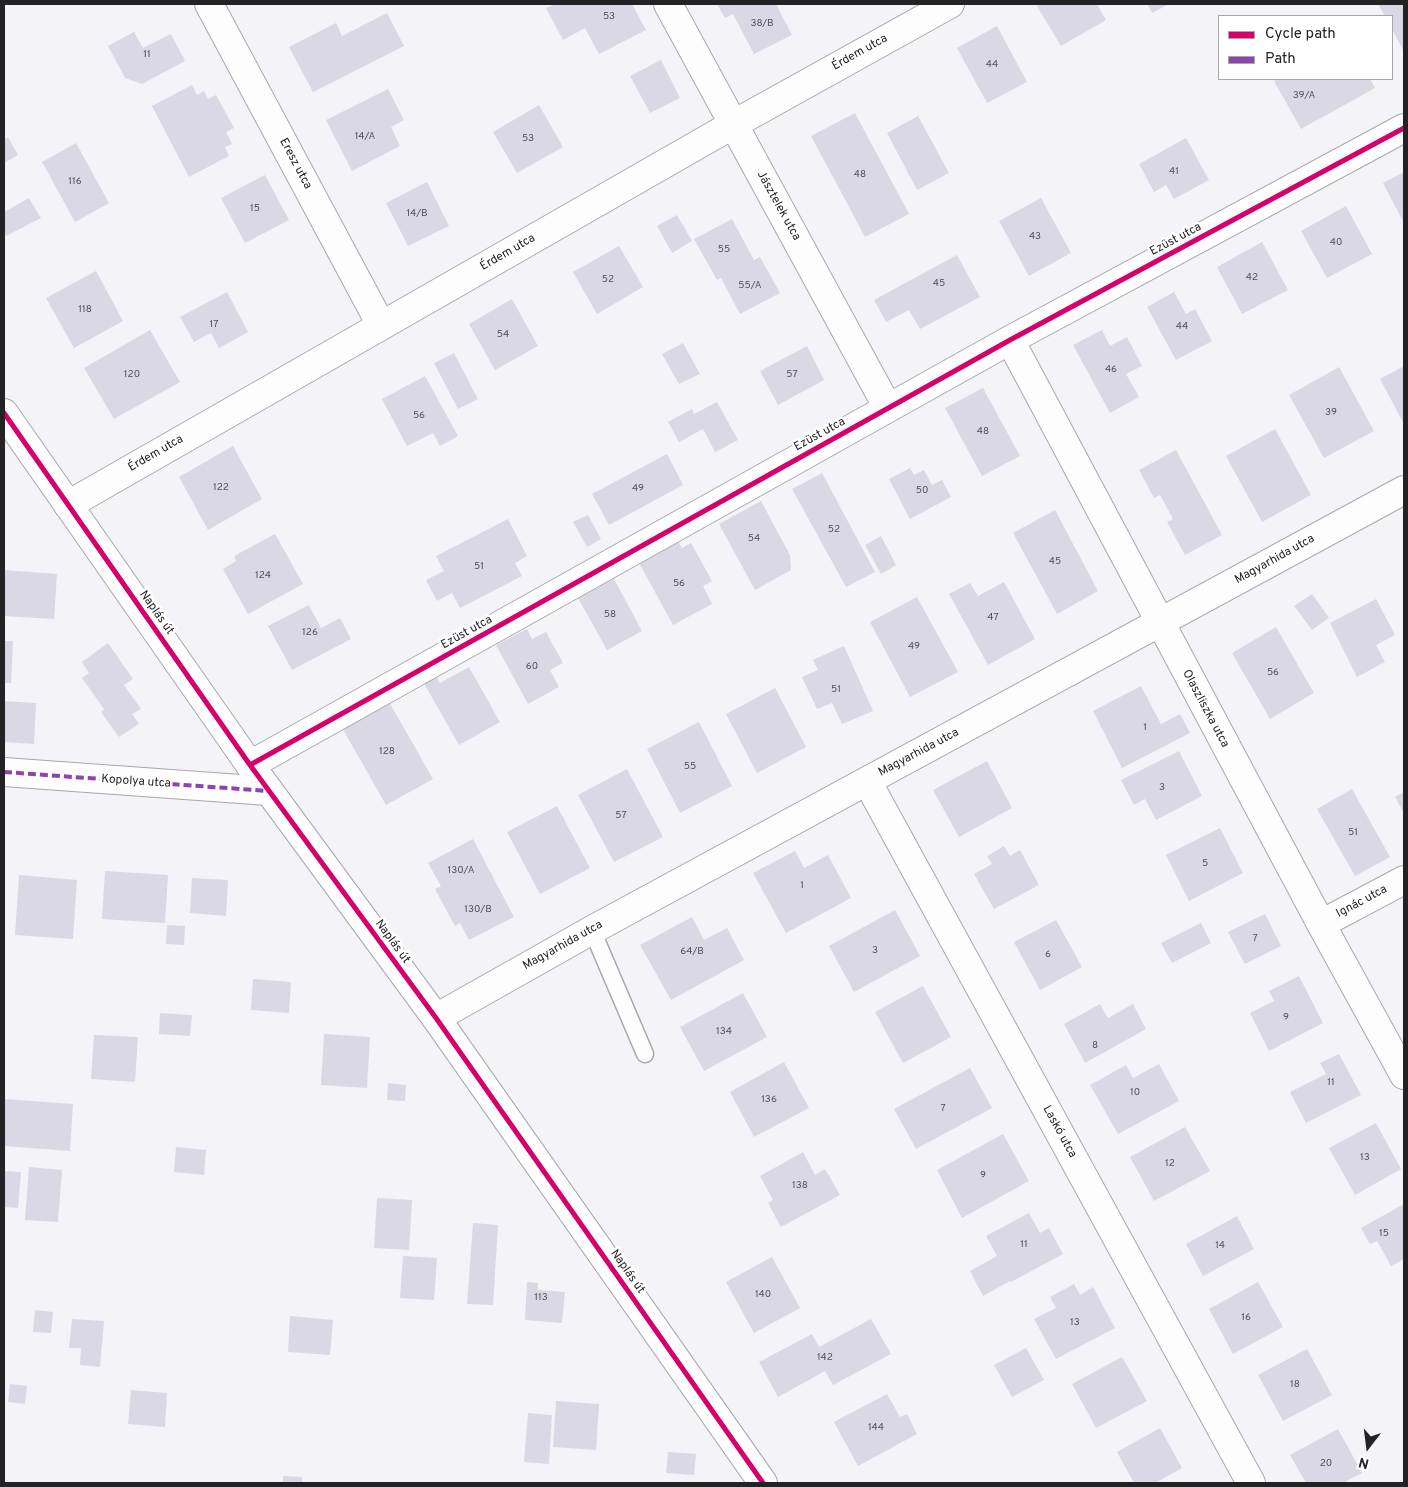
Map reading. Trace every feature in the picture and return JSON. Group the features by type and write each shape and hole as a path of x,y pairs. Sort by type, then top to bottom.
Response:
{"street":[{"name":"Eresz utca","path":"210,4 381,325"},
{"name":"Jásztelek utca","path":"668,4 888,408"},
{"name":"Érdem utca","path":"68,504 734,124 950,4"},
{"name":"Ezüst utca","path":"250,765 1010,340 1404,128"},
{"name":"Olaszliszka utca","path":"1010,340 1320,924 1404,1076"},
{"name":"Naplás út","path":"4,413 268,791 436,1018 763,1483"},
{"name":"Magyarhida utca","path":"436,1018 592,930 1404,490"},
{"name":"Kopolya utca","path":"4,772 268,791"},
{"name":"Laskó utca","path":"867,781 1252,1483"},
{"name":"Ignác utca","path":"1320,924 1404,880"}],"lane":[{"path":"592,930 645,1054"}],"building":[{"path":"555,4 632,4 646,30 599,54 585,28 563,40 546,8"},
{"path":"717,4 776,4 792,35 754,54 733,14 725,18"},
{"path":"1040,4 1097,4 1106,20 1061,46 1037,6"},
{"path":"1147,4 1169,4 1152,13"},
{"path":"1378,4 1404,4 1404,52 1393,31 1393,15 1384,15"},
{"path":"387,13 404,46 313,92 289,47 336,23 342,36"},
{"path":"997,26 1027,82 987,103 957,48"},
{"path":"134,32 143,48 171,34 185,61 142,84 125,78 108,46"},
{"path":"661,60 680,98 650,113 630,76"},
{"path":"1371,80 1375,88 1301,129 1274,81"},
{"path":"192,85 197,95 204,91 208,99 216,95 234,128 226,132 232,144 225,147 229,156 189,177 152,106"},
{"path":"388,89 404,120 391,127 400,146 352,171 326,120"},
{"path":"539,105 563,147 517,173 493,132"},
{"path":"855,113 909,214 865,237 811,136"},
{"path":"918,116 949,173 917,190 887,133"},
{"path":"8,137 18,155 4,163 4,140"},
{"path":"1186,138 1209,180 1174,199 1166,185 1154,192 1139,164"},
{"path":"76,143 109,203 75,222 42,162"},
{"path":"1404,172 1404,223 1383,183"},
{"path":"265,175 289,220 245,243 221,198"},
{"path":"427,182 449,226 408,246 386,203"},
{"path":"29,198 41,218 6,236 4,232 4,212"},
{"path":"1041,198 1071,253 1029,276 999,221"},
{"path":"1346,206 1372,254 1327,278 1301,231"},
{"path":"677,215 692,241 672,253 657,226"},
{"path":"732,219 754,260 760,257 780,293 740,314 721,278 717,280 694,239"},
{"path":"1262,242 1288,290 1242,314 1217,267"},
{"path":"619,246 643,287 597,314 573,272"},
{"path":"957,255 980,297 920,329 909,310 886,322 874,300"},
{"path":"96,271 123,321 74,348 46,298"},
{"path":"227,292 248,332 219,348 211,333 194,342 180,317"},
{"path":"1174,292 1186,314 1195,309 1212,341 1176,360 1147,307"},
{"path":"512,299 538,346 495,370 469,324"},
{"path":"150,330 180,382 114,419 84,368"},
{"path":"1102,330 1110,346 1127,337 1142,366 1126,374 1139,397 1110,413 1073,345"},
{"path":"683,343 700,374 679,384 662,354"},
{"path":"807,346 824,380 778,405 760,371"},
{"path":"454,353 478,399 458,409 434,363"},
{"path":"1404,366 1404,424 1380,379"},
{"path":"1339,367 1374,431 1324,458 1289,395"},
{"path":"425,376 458,436 440,446 433,433 407,446 382,399"},
{"path":"983,388 1020,456 982,476 945,408"},
{"path":"717,402 738,440 715,452 703,429 679,442 668,422 692,409 694,414"},
{"path":"1275,429 1311,495 1262,522 1226,456"},
{"path":"233,446 262,499 208,530 179,477"},
{"path":"1176,450 1222,535 1185,555 1167,522 1173,519 1160,495 1154,498 1139,470"},
{"path":"667,454 683,485 609,525 592,494"},
{"path":"910,468 914,475 924,470 932,485 942,480 951,497 910,519 889,479"},
{"path":"822,473 875,572 846,587 792,489"},
{"path":"761,501 790,555 791,570 755,590 719,524"},
{"path":"1055,510 1098,591 1057,614 1013,533"},
{"path":"588,515 601,539 587,547 573,522"},
{"path":"508,519 527,556 515,563 522,576 460,608 452,593 437,601 426,580 444,571 436,556"},
{"path":"275,534 303,584 248,614 223,569 236,561 234,556"},
{"path":"881,536 896,565 881,574 865,545"},
{"path":"676,538 682,548 691,543 712,581 703,586 712,604 673,625 637,559"},
{"path":"4,570 57,574 54,619 4,616"},
{"path":"614,579 642,631 607,650 578,598"},
{"path":"1004,582 1035,639 988,665 949,594 970,583 978,596"},
{"path":"1312,594 1329,618 1312,630 1294,606"},
{"path":"917,597 958,672 910,697 870,622"},
{"path":"1376,599 1395,635 1376,645 1385,662 1357,677 1330,623"},
{"path":"309,605 321,628 340,618 351,639 292,670 268,626"},
{"path":"1276,627 1314,693 1270,719 1232,653"},
{"path":"527,629 532,639 546,632 563,663 550,670 559,687 528,704 496,645"},
{"path":"4,641 13,641 11,683 4,683"},
{"path":"108,643 133,679 124,685 141,709 132,714 139,724 119,737 101,712 104,709 82,678 89,673 82,662"},
{"path":"844,646 873,711 842,724 832,703 817,709 802,677 818,670 813,660"},
{"path":"469,667 500,722 459,745 422,680 435,673 440,683"},
{"path":"1141,686 1161,724 1180,714 1190,733 1122,768 1093,711"},
{"path":"775,688 806,747 757,773 726,714"},
{"path":"388,700 433,779 386,805 341,726"},
{"path":"4,701 36,703 34,744 4,742"},
{"path":"699,722 732,786 680,813 647,749"},
{"path":"1179,751 1202,796 1156,820 1145,799 1134,805 1121,780"},
{"path":"987,761 1012,808 959,837 933,790"},
{"path":"627,769 663,837 614,862 578,795"},
{"path":"1352,789 1390,857 1355,876 1317,809"},
{"path":"1404,792 1404,813 1395,797"},
{"path":"557,806 590,868 540,894 507,832"},
{"path":"1220,828 1243,873 1189,901 1166,855"},
{"path":"473,839 514,917 469,940 460,923 455,926 435,889 441,886 428,863"},
{"path":"1004,846 1010,856 1020,850 1039,885 994,909 974,874 992,864 987,856"},
{"path":"795,851 804,868 828,855 851,898 786,933 753,873"},
{"path":"105,871 168,875 165,923 102,919"},
{"path":"19,875 77,880 73,939 15,935"},
{"path":"192,878 228,880 226,916 190,913"},
{"path":"895,910 920,956 854,992 829,946"},
{"path":"1265,914 1281,946 1245,964 1228,932"},
{"path":"692,917 704,940 727,928 744,960 671,1000 640,945"},
{"path":"1056,920 1082,967 1040,990 1014,942"},
{"path":"1201,923 1211,943 1172,963 1161,943"},
{"path":"167,925 185,926 184,945 166,944"},
{"path":"1299,976 1323,1023 1269,1051 1250,1013 1274,1001 1269,991"},
{"path":"253,979 291,982 289,1013 251,1010"},
{"path":"923,986 951,1037 903,1063 875,1012"},
{"path":"743,993 767,1037 704,1071 680,1027"},
{"path":"1100,1004 1108,1018 1133,1004 1146,1029 1085,1063 1064,1024"},
{"path":"160,1013 192,1015 190,1036 159,1034"},
{"path":"324,1034 370,1037 367,1088 321,1085"},
{"path":"94,1035 138,1037 135,1082 91,1079"},
{"path":"1339,1054 1361,1095 1306,1123 1290,1092 1326,1074 1320,1063"},
{"path":"784,1062 809,1108 754,1137 730,1092"},
{"path":"1159,1064 1179,1101 1118,1134 1090,1085 1126,1065 1133,1078"},
{"path":"970,1068 992,1108 916,1149 894,1109"},
{"path":"388,1083 406,1085 405,1101 387,1100"},
{"path":"4,1099 73,1104 70,1151 4,1146"},
{"path":"1376,1123 1401,1169 1355,1195 1329,1148"},
{"path":"1185,1127 1210,1171 1154,1201 1130,1157"},
{"path":"1003,1134 1029,1181 962,1218 937,1170"},
{"path":"176,1147 206,1150 204,1175 174,1172"},
{"path":"803,1152 815,1175 825,1169 840,1195 781,1227 768,1203 773,1200 760,1176"},
{"path":"29,1167 62,1170 58,1222 25,1220"},
{"path":"4,1171 21,1172 18,1208 4,1207"},
{"path":"377,1198 412,1200 409,1250 374,1248"},
{"path":"1404,1204 1404,1259 1391,1266 1377,1241 1370,1244 1361,1228"},
{"path":"1029,1213 1040,1233 1049,1228 1063,1254 983,1296 970,1271 997,1256 986,1236"},
{"path":"1237,1216 1254,1249 1203,1276 1186,1244"},
{"path":"473,1223 498,1225 493,1305 467,1304"},
{"path":"403,1256 437,1258 434,1300 400,1298"},
{"path":"772,1257 800,1308 754,1333 726,1282"},
{"path":"527,1282 538,1283 538,1290 565,1292 562,1323 525,1320"},
{"path":"1258,1282 1283,1327 1233,1354 1209,1309"},
{"path":"1074,1284 1080,1295 1093,1287 1115,1328 1056,1359 1034,1319 1056,1308 1050,1297"},
{"path":"35,1310 53,1312 51,1333 33,1332"},
{"path":"290,1316 333,1320 330,1355 288,1352"},
{"path":"72,1319 104,1321 100,1367 80,1365 81,1348 69,1348"},
{"path":"871,1319 891,1354 833,1385 825,1371 778,1397 759,1362 812,1334 819,1347"},
{"path":"1026,1348 1044,1380 1012,1397 994,1365"},
{"path":"1307,1349 1332,1395 1283,1421 1258,1375"},
{"path":"1122,1357 1147,1401 1096,1428 1072,1384"},
{"path":"10,1384 27,1386 25,1404 8,1402"},
{"path":"131,1390 167,1393 165,1427 128,1424"},
{"path":"887,1394 900,1417 907,1414 917,1434 858,1466 834,1422"},
{"path":"556,1401 599,1404 596,1450 553,1447"},
{"path":"528,1413 552,1415 549,1464 524,1462"},
{"path":"1160,1428 1182,1468 1155,1483 1134,1483 1117,1452"},
{"path":"1338,1429 1362,1473 1343,1483 1306,1483 1290,1455"},
{"path":"668,1452 696,1454 694,1475 666,1473"},
{"path":"283,1476 302,1477 302,1483 283,1483"}],"marked path":[{"path":"4,772 268,791"}],"cycle path":[{"path":"250,765 1010,340 1404,128"},
{"path":"4,413 250,765 436,1018 763,1483"}]}
